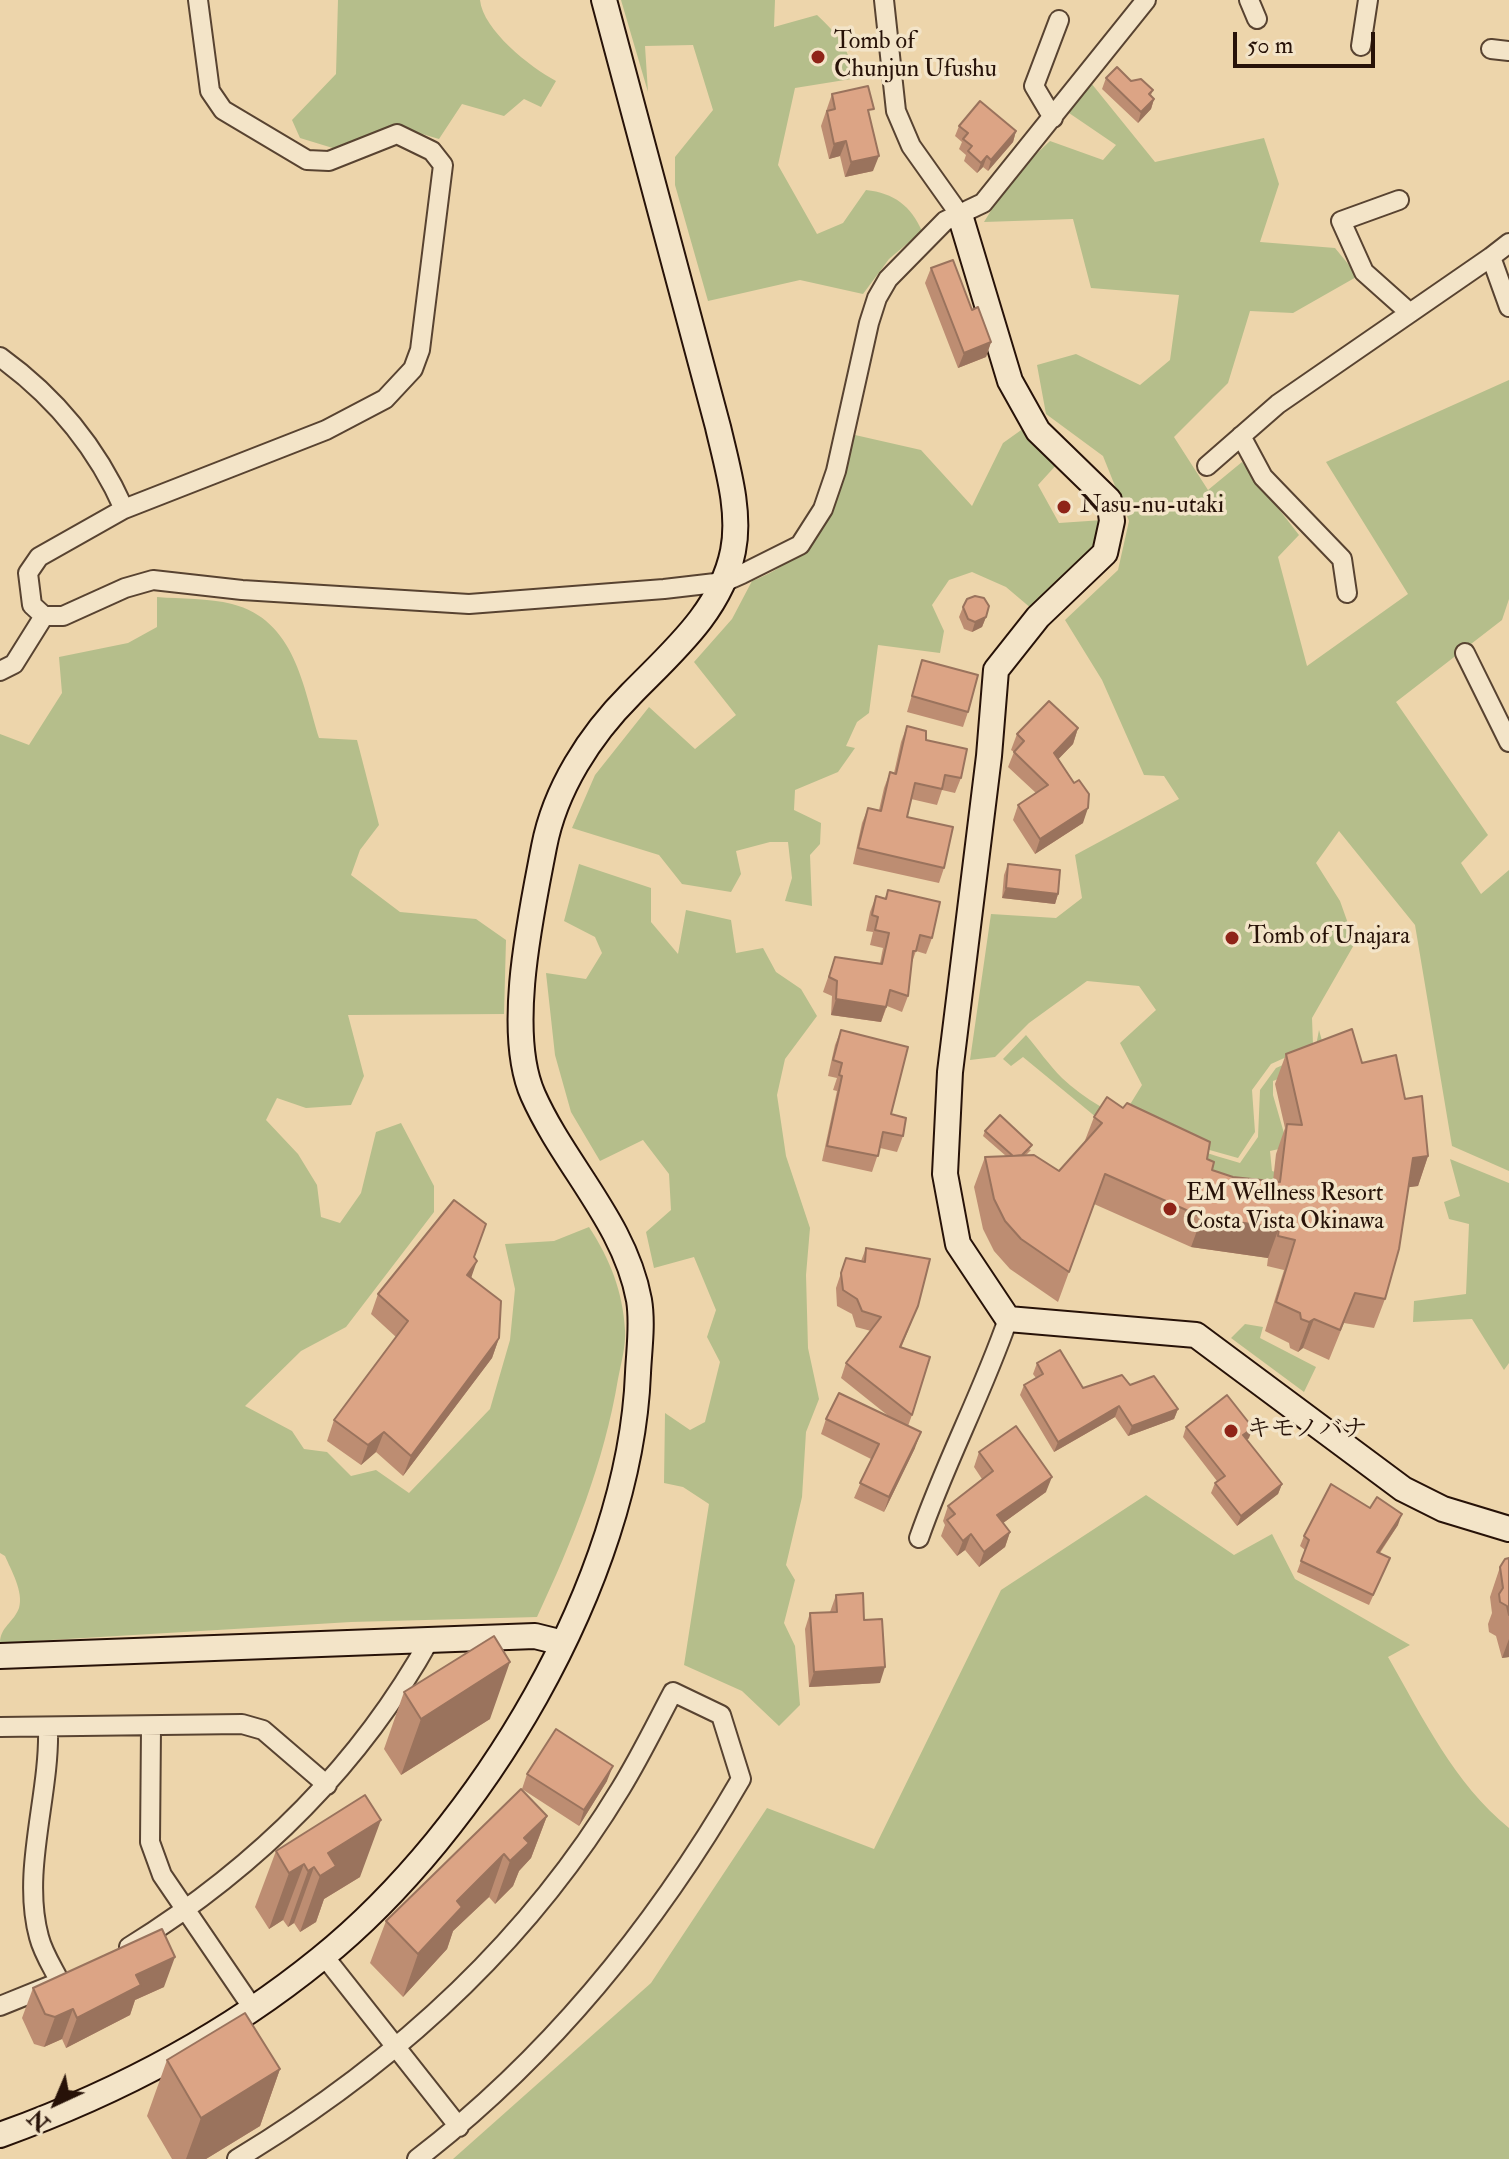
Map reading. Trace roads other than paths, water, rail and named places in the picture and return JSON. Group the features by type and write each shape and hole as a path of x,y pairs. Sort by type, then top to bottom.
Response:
{"street":[{"path":"198,0 210,91 223,110 307,160 329,161 397,134 432,151 443,165 420,350 413,369 385,399 326,430 124,509 39,557 28,573 28,590 32,605 44,616 63,616 125,588 153,580 242,590 469,604 724,582 800,545 823,509 836,471 877,298 888,279 945,221 983,203 1146,0"},
{"path":"0,2135 149,2073 254,2010 324,1956 390,1891 473,1793 512,1734 563,1643 606,1544 631,1451 638,1387 639,1300 627,1262 602,1209 533,1095 524,1066 519,1025 523,976 545,840 567,780 596,733 707,613 724,582 735,545 732,491 604,0"},
{"path":"884,0 896,111 911,146 960,215 1010,381 1038,431 1109,500 1112,521 1105,553 1038,617 996,670 989,756 950,1072 945,1174 958,1244 1008,1319"},
{"path":"1249,0 1257,19"},
{"path":"1361,46 1368,0"},
{"path":"1053,118 1034,86 1059,20"},
{"path":"1399,200 1341,221 1364,272 1410,313"},
{"path":"1207,466 1278,404 1509,243"},
{"path":"1491,257 1509,307"},
{"path":"0,357 36,383 77,431 112,481 124,509"},
{"path":"1241,436 1263,477 1342,559 1347,593"},
{"path":"0,671 14,664 44,616"},
{"path":"1465,653 1509,742"},
{"path":"1008,1319 1196,1335 1403,1489 1443,1509 1509,1529"},
{"path":"919,1538 940,1479 986,1383 1008,1319"},
{"path":"0,1656 535,1636 563,1643"},
{"path":"114,1955 187,1911 273,1841 354,1756 399,1695 430,1639"},
{"path":"237,2159 296,2123 397,2048 481,1971 557,1882 620,1789 673,1692 721,1715 741,1779 698,1854 655,1915 578,2011 459,2127 417,2159"},
{"path":"0,1727 151,1728 219,1723 263,1730 327,1785"},
{"path":"0,2006 66,1979 39,1940 34,1909 49,1764 48,1728"},
{"path":"151,1728 150,1842 162,1875 254,2010"},
{"path":"324,1956 459,2127"}],"place":[{"name":"Tomb of Chunjun Ufushu","path":"818,57"},
{"name":"Nasu-nu-utaki","path":"1064,507"},
{"name":"Tomb of Unajara","path":"1232,938"},
{"name":"EM Wellness Resort Costa Vista Okinawa","path":"1170,1209"},
{"name":"キモノバナ","path":"1231,1431"}]}
